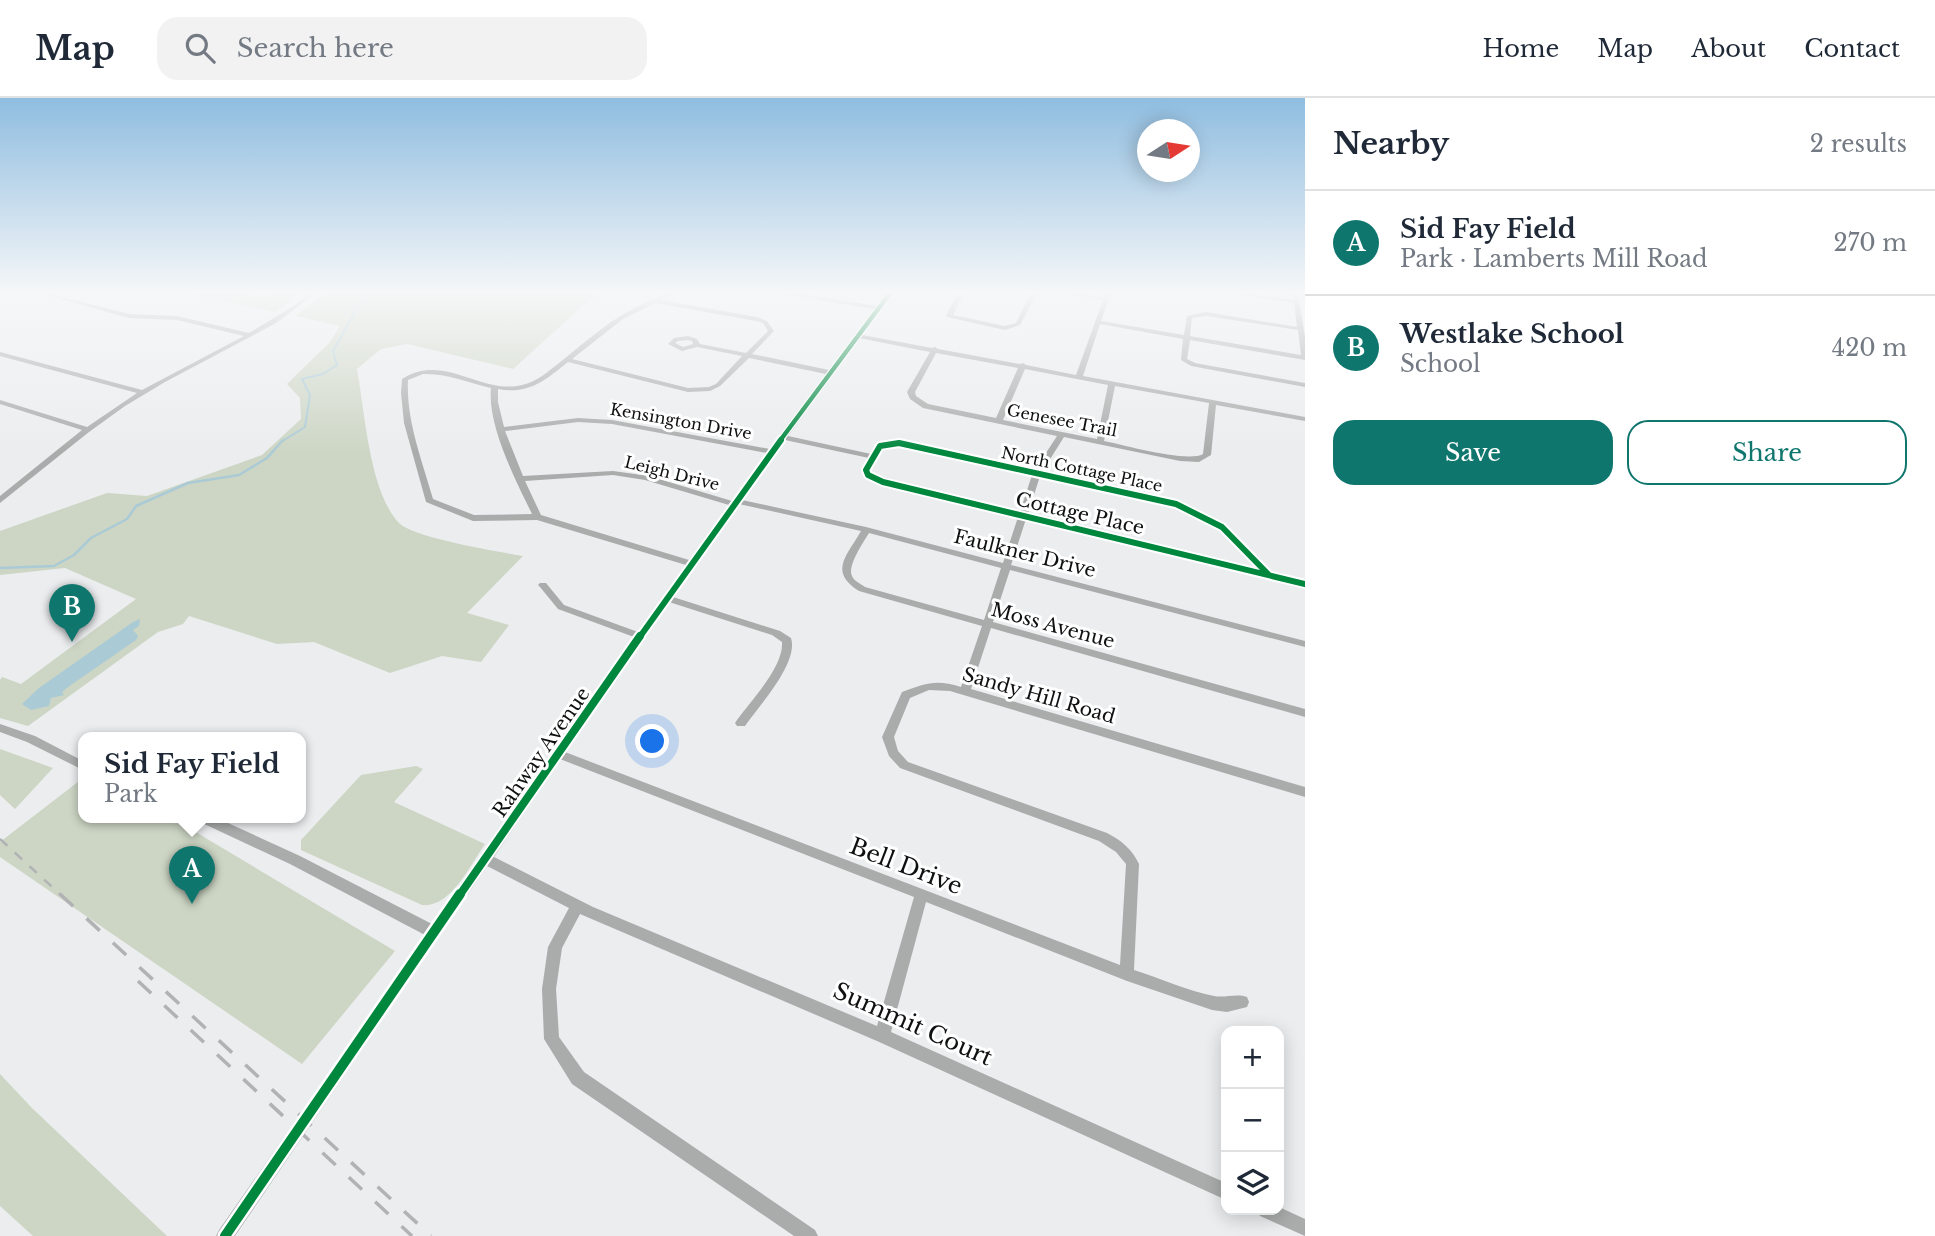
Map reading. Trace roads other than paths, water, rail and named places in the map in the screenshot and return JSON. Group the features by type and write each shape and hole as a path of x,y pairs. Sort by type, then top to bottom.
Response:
{"street":[{"path":"0,500 86,429 142,392 227,346"},
{"path":"584,346 527,388 494,389 446,373 416,372 405,379 408,418 429,499 473,518 538,517 690,563"},
{"path":"702,346 828,372"},
{"path":"566,360 701,391 718,385 758,346"},
{"name":"Rahway Avenue","path":"225,1236 690,563 850,346"},
{"path":"917,346 1305,419"},
{"path":"1079,376 1090,346"},
{"path":"1186,346 1184,359 1189,363 1305,385"},
{"path":"1241,346 1305,357"},
{"name":"Genesee Trail","path":"934,349 911,392 913,397 934,409 1100,443 1180,458 1203,459 1209,450 1213,402"},
{"path":"0,354 142,392"},
{"path":"998,422 1023,365"},
{"path":"1100,443 1112,383"},
{"path":"494,389 502,429 519,479 538,517"},
{"path":"0,402 86,429"},
{"name":"Kensington Drive","path":"502,429 565,421 612,422 772,452"},
{"path":"965,692 1037,473 1062,435"},
{"path":"783,437 873,457"},
{"name":"North Cottage Place","path":"873,457 884,444 899,443 1176,504 1222,527 1268,574"},
{"name":"Cottage Place","path":"873,457 866,470 875,480 1305,584"},
{"name":"Leigh Drive","path":"519,479 613,473 646,478 735,502"},
{"name":"Faulkner Drive","path":"735,502 866,530 1305,644"},
{"name":"Moss Avenue","path":"866,530 846,566 845,573 849,580 871,592 1305,713"},
{"path":"543,585 561,607 640,636"},
{"path":"666,598 776,633 787,640 789,650 780,668 741,723"},
{"name":"Sandy Hill Road","path":"1126,974 1133,864 1128,853 1117,843 1103,837 924,775 904,765 893,753 888,737 906,695 918,689 939,685 1305,792"},
{"path":"0,728 31,739 78,763"},
{"name":"Bell Drive","path":"559,754 1126,974 1213,1003 1227,1005 1242,1002"},
{"path":"215,823 295,860 435,933"},
{"name":"Summit Court","path":"486,859 577,906 882,1036 1221,1190"},
{"path":"882,1036 921,895"},
{"path":"577,906 555,947 549,989 552,1039 578,1079 809,1236"},
{"path":"1276,1215 1305,1228"}],"water":[{"path":"140,619 139,626 133,630 138,636 136,640 68,687 62,692 64,695 51,698 49,706 31,710 22,704 39,688"}],"waterway":[{"path":"282,442 305,427 310,395 302,379 323,374 337,365 333,351 336,346"},
{"path":"0,568 54,566 74,555 91,538 127,519 136,506 188,483 239,475 267,458 282,442"}],"railway":[{"path":"0,839 62,896"},
{"path":"60,894 431,1236"},
{"path":"138,981 412,1236"}],"place":[{"name":"Westlake School","path":"72,642"},
{"name":"Sid Fay Field","path":"192,904"}]}
